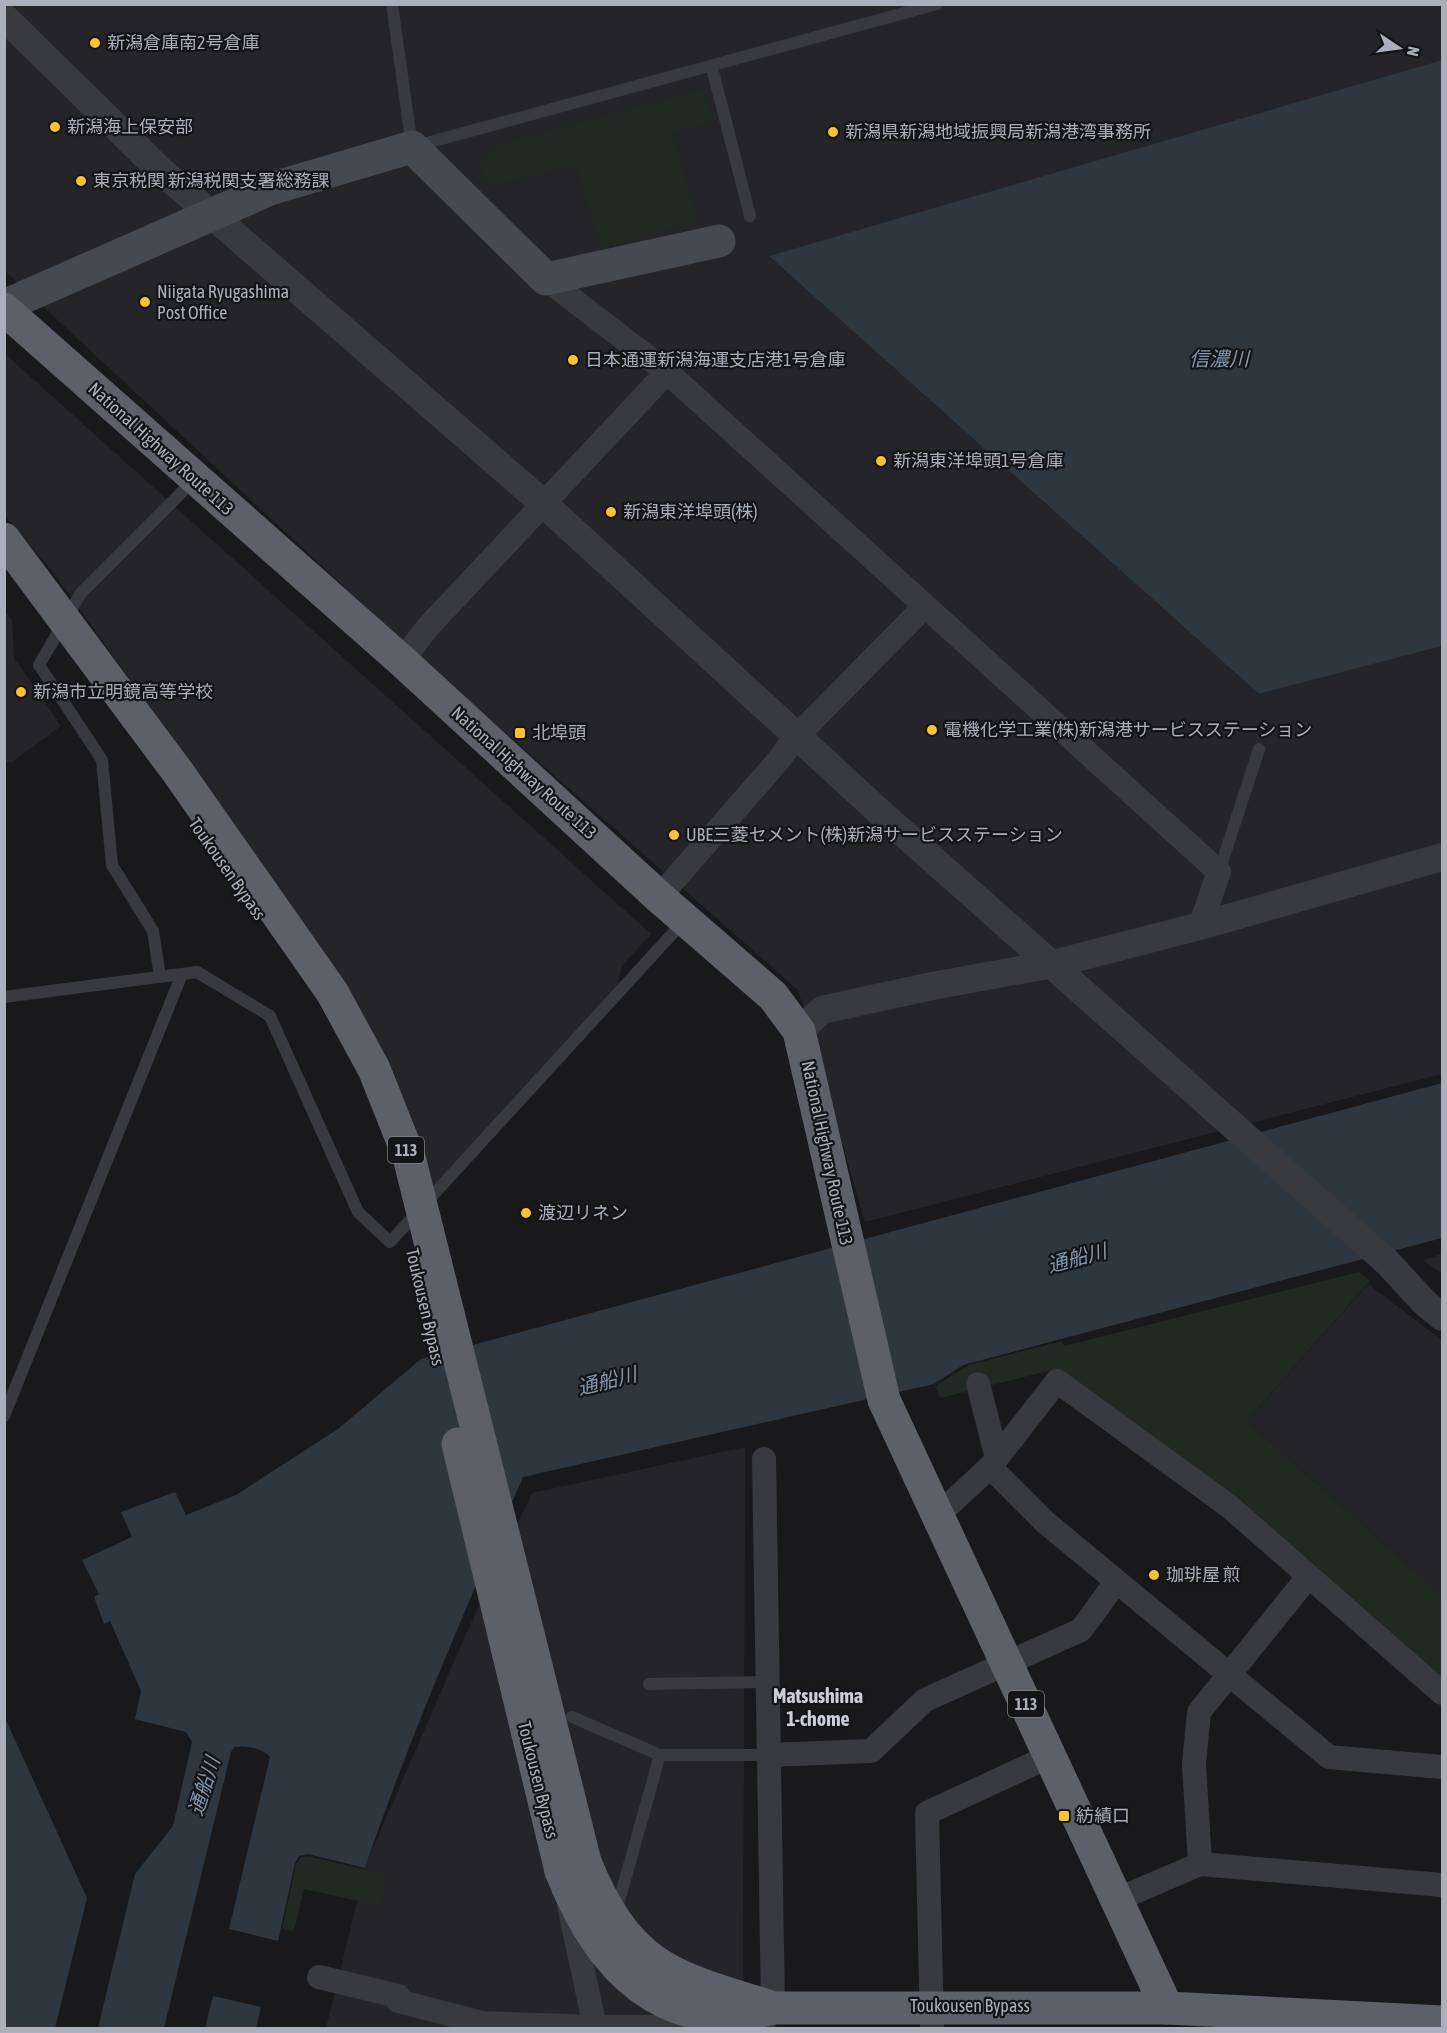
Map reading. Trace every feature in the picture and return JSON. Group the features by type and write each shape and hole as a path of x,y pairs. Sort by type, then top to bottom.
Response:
{"highway":[{"name":"National Highway Route 113","path":"4,308 402,662 659,897 773,996 799,1031 884,1400 1171,2018"},
{"name":"Toukousen Bypass","path":"4,538 177,771 332,992 374,1069 411,1168 573,1866"},
{"name":"Toukousen Bypass","path":"4,566 164,778 320,1004 359,1081 388,1164 414,1258 590,1934 610,1960 654,1995 694,2012 719,2016 1171,2018"},
{"name":"113","path":"1171,2018 1443,2022"}],"main road":[{"path":"4,308 270,189 412,147 546,279 718,241"}],"street":[{"path":"4,16 159,169 544,504 796,737 1388,1263 1425,1303 1443,1317"},
{"path":"546,279 667,372 1219,872 1200,926"},
{"path":"402,662 427,628 667,372"},
{"path":"659,897 777,762 796,737 924,607"},
{"path":"799,1031 822,1010 932,986 1053,964 1200,926 1443,857"},
{"path":"938,1515 993,1463 1057,1381 1230,1507 1443,1693"},
{"path":"978,1384 993,1463 1045,1522 1227,1674 1329,1757 1443,1767"},
{"path":"319,1977 398,1996 398,2001 483,2023 602,2027 761,2027 773,2018 764,1459"},
{"path":"1200,1864 1194,1764 1199,1712 1227,1674 1308,1576"},
{"path":"769,1755 871,1751 925,1700 1081,1630 1116,1582"},
{"path":"932,2017 927,1813 1050,1756"},
{"path":"1116,1900 1200,1864 1443,1885"},
{"path":"573,1866 602,2027"}],"lane":[{"path":"392,4 412,147 712,68 911,8 937,4"},
{"path":"712,68 750,216"},
{"path":"160,977 153,931 112,865 102,760 39,665 81,592 195,479"},
{"path":"1219,872 1259,749"},
{"path":"4,997 197,972 270,1016 358,1212 390,1242 686,920"},
{"path":"4,1416 182,974"},
{"path":"649,1684 767,1682"},
{"path":"572,1717 660,1755 769,1755"},
{"path":"619,1901 660,1755"}],"shaded area":[{"path":"4,5 1442,5 1442,60 770,256 1259,694 1442,646 1442,1074 865,1222 798,990 425,662 5,271"},
{"path":"701,89 707,97 714,122 672,133 699,221 600,249 576,166 496,185 484,183 482,161 486,153 495,145"},
{"path":"4,353 651,934 622,966 617,987 432,1188 379,1045 339,973 56,576 5,515"},
{"name":"新潟市立明鏡高等学校","path":"4,612 12,619 14,658 61,726 12,762 4,762"},
{"path":"1442,1254 1442,1274 1423,1260"},
{"path":"1359,1272 1370,1281 1247,1421 1442,1595 1442,1685 1065,1374 1052,1370 940,1398 935,1386 969,1365 1062,1341 1064,1346"},
{"path":"1368,1284 1442,1340 1442,1595 1247,1421"},
{"path":"745,1447 743,2028 326,2028 367,1862 470,1625 532,1493"},
{"path":"308,1856 387,1875 380,1906 304,1889 294,1931 282,1929 296,1864 301,1857"}],"water":[{"name":"信濃川","path":"1442,60 1442,646 1259,694 769,256"},
{"name":"通船川","path":"1442,1083 1442,1238 963,1365 934,1384 523,1477 420,1720 365,1868 308,1854 299,1856 295,1863 278,1941 229,1929 270,1757 254,1748 234,1747 164,2028 98,2028 135,1874 173,1826 192,1742 186,1732 135,1719 141,1691 110,1621 104,1624 94,1597 99,1594 82,1560 132,1537 121,1512 175,1492 186,1515 236,1495 338,1429 421,1359"},
{"path":"5,1718 87,1898 55,2028 5,2028"},
{"path":"213,1996 261,2007 256,2028 205,2028"}],"place":[{"name":"新潟倉庫南2号倉庫","path":"95,43"},
{"name":"新潟海上保安部","path":"55,127"},
{"name":"新潟県新潟地域振興局新潟港湾事務所","path":"833,132"},
{"name":"東京税関 新潟税関支署総務課","path":"81,181"},
{"name":"Niigata Ryugashima Post Office","path":"145,302"},
{"name":"日本通運新潟海運支店港1号倉庫","path":"573,360"},
{"name":"新潟東洋埠頭1号倉庫","path":"881,461"},
{"name":"新潟東洋埠頭(株)","path":"611,512"},
{"name":"新潟市立明鏡高等学校","path":"21,692"},
{"name":"電機化学工業(株)新潟港サービスステーション","path":"932,730"},
{"name":"北埠頭","path":"520,733"},
{"name":"UBE三菱セメント(株)新潟サービスステーション","path":"674,835"},
{"name":"渡辺リネン","path":"526,1213"},
{"name":"珈琲屋 煎","path":"1154,1575"},
{"name":"紡績口","path":"1064,1816"}],"district":[{"name":"Matsushima 1-chome","path":"818,1708"}]}
